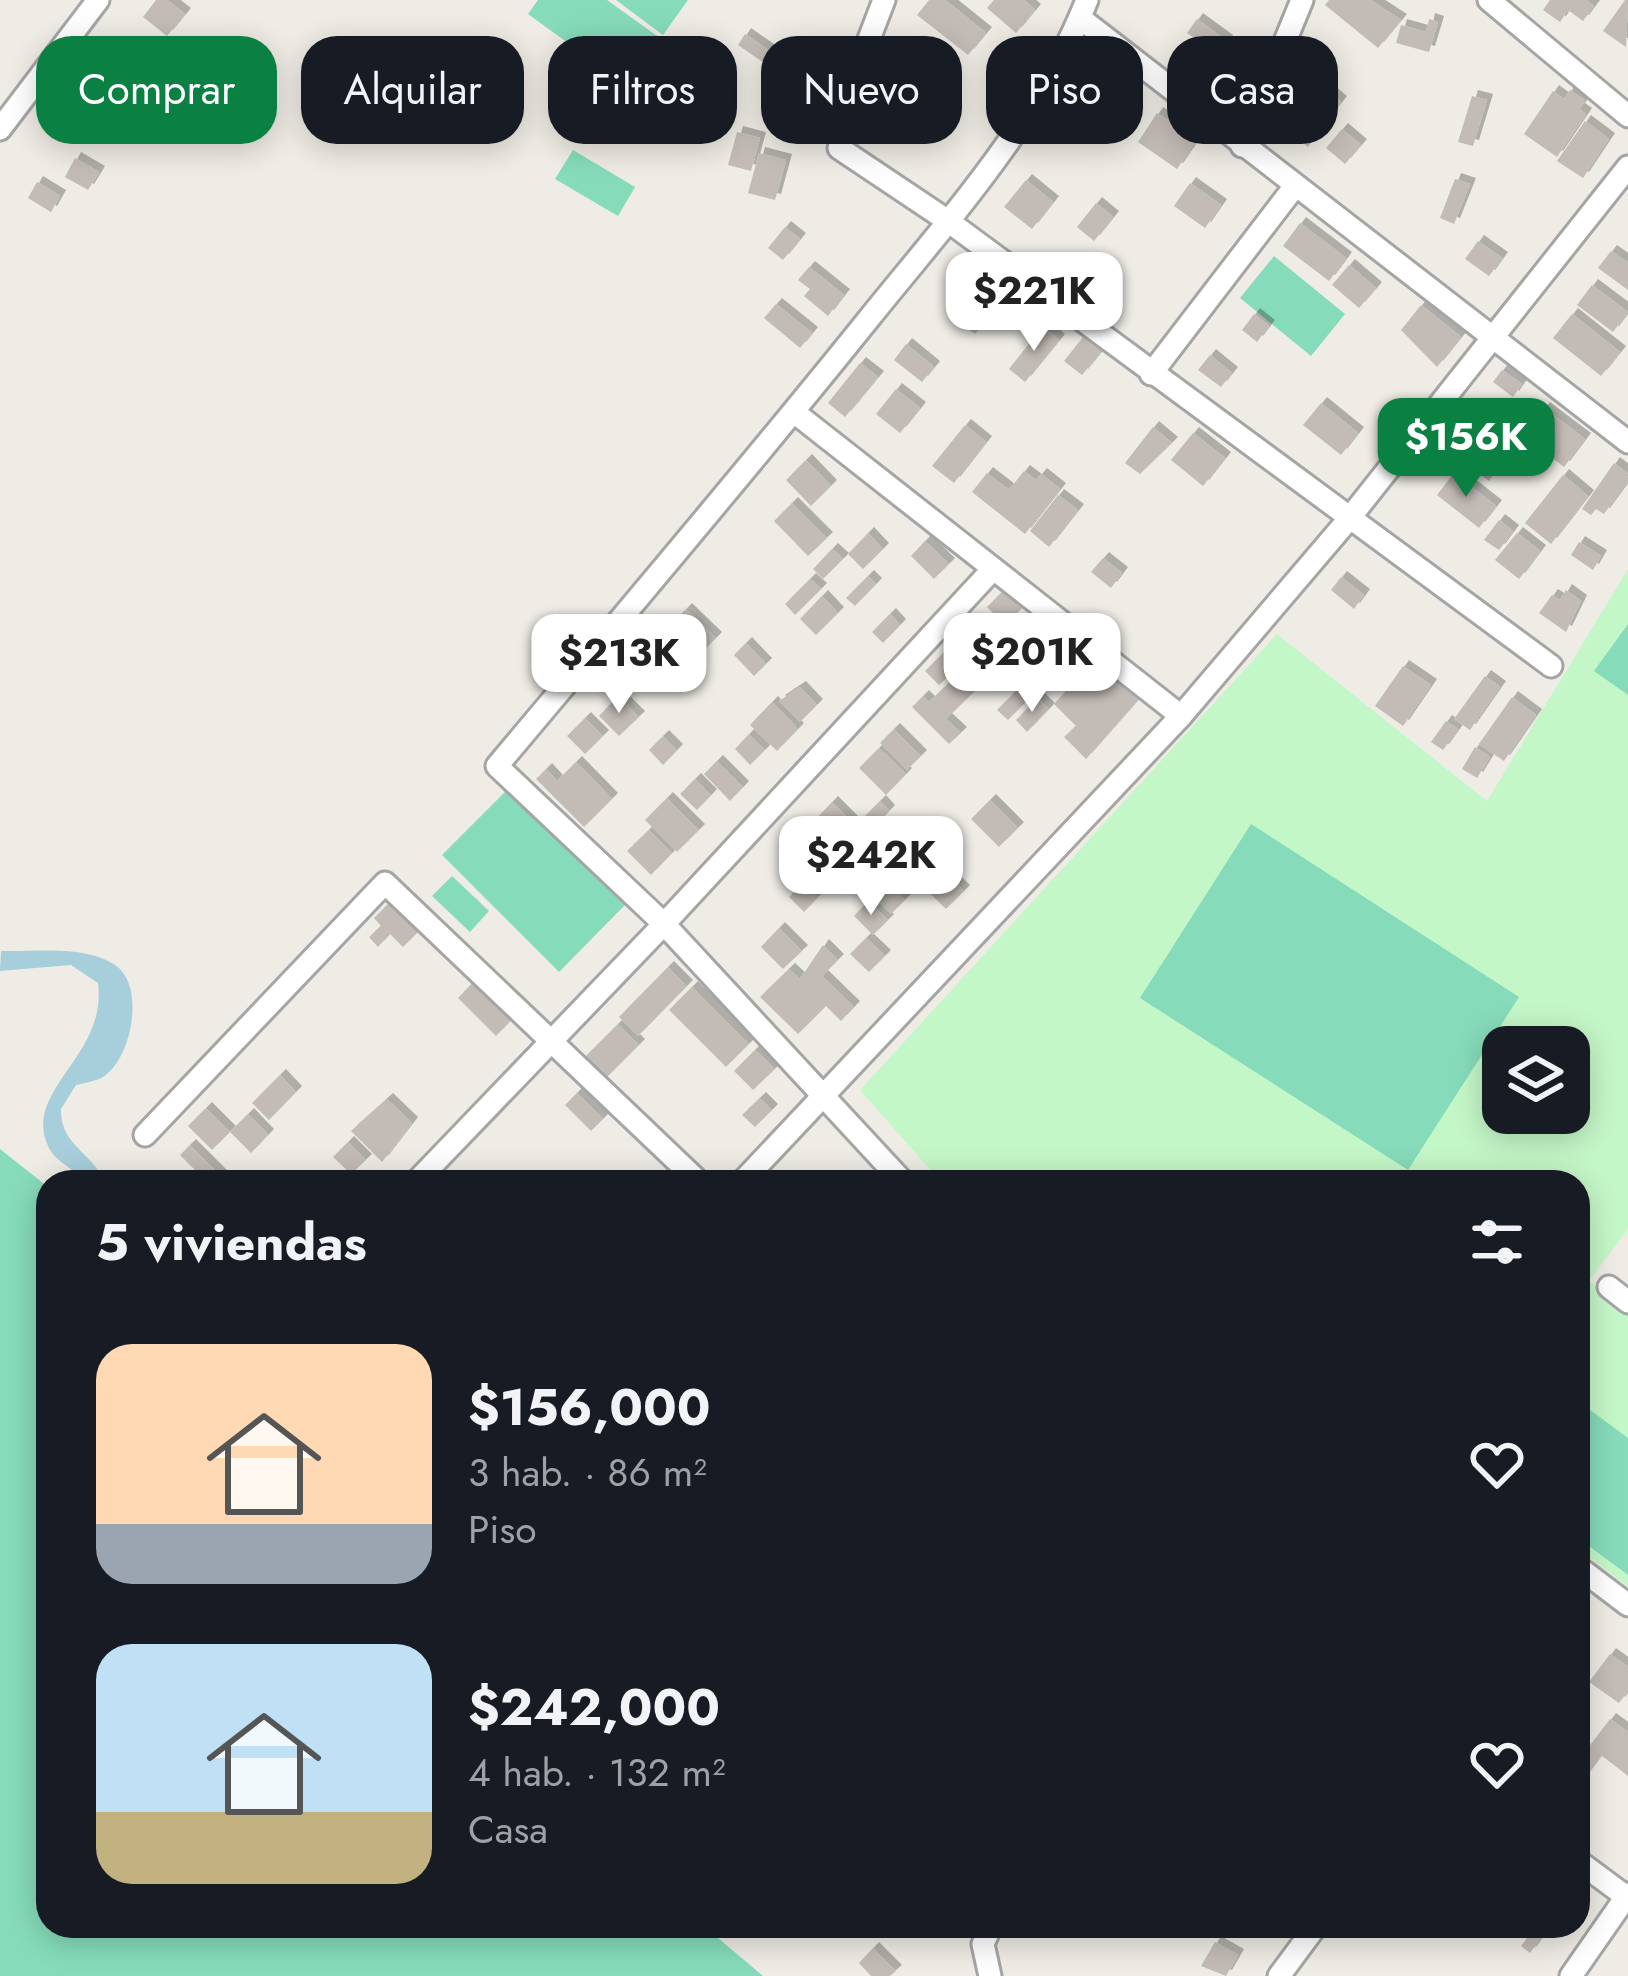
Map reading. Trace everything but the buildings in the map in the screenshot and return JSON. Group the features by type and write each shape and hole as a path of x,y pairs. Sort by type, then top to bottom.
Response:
{"street":[{"path":"0,129 98,0"},
{"path":"870,36 884,0"},
{"path":"1242,146 1302,0"},
{"path":"1494,1 1628,116"},
{"path":"893,1170 664,924 496,766 948,221 1041,94 1083,9 1242,146 1628,442"},
{"path":"839,148 948,221 1551,666"},
{"path":"753,1170 1181,716 1348,520 1628,167"},
{"path":"1151,374 1295,186"},
{"path":"794,412 1181,716"},
{"path":"428,1170 664,924 993,569"},
{"path":"145,1135 385,883 686,1170"},
{"path":"1609,1287 1628,1302"},
{"path":"1590,1576 1628,1605"},
{"path":"1571,1976 1627,1896 1590,1870"},
{"path":"986,1938 983,1945 990,1976"},
{"path":"1280,1976 1307,1938"}],"green space":[{"path":"538,0 607,0 657,36 558,36 528,14"},
{"path":"616,0 688,0 663,35"},
{"path":"573,150 635,187 618,216 555,179"},
{"path":"1274,256 1345,314 1311,356 1240,298"},
{"path":"1628,569 1628,1229 1590,1280 1590,1170 930,1170 860,1090 1277,634 1487,801"},
{"path":"1628,624 1628,695 1594,671"},
{"path":"509,788 625,905 559,972 442,855"},
{"path":"1251,824 1519,997 1500,1026 1482,1026 1482,1055 1408,1170 1140,998"},
{"path":"452,876 489,911 470,932 432,896"},
{"path":"0,1149 36,1178 36,1938 718,1938 763,1976 0,1976"},
{"path":"1590,1282 1628,1313 1628,1587 1590,1557"},
{"path":"1590,1410 1628,1438 1628,1575 1590,1547"}],"water":[{"path":"1,951 60,951 103,959 125,975 132,1022 121,1055 103,1077 76,1085 61,1109 71,1140 97,1170 72,1170 52,1153 43,1128 54,1090 90,1032 98,1009 98,983 71,965 0,971"}]}
